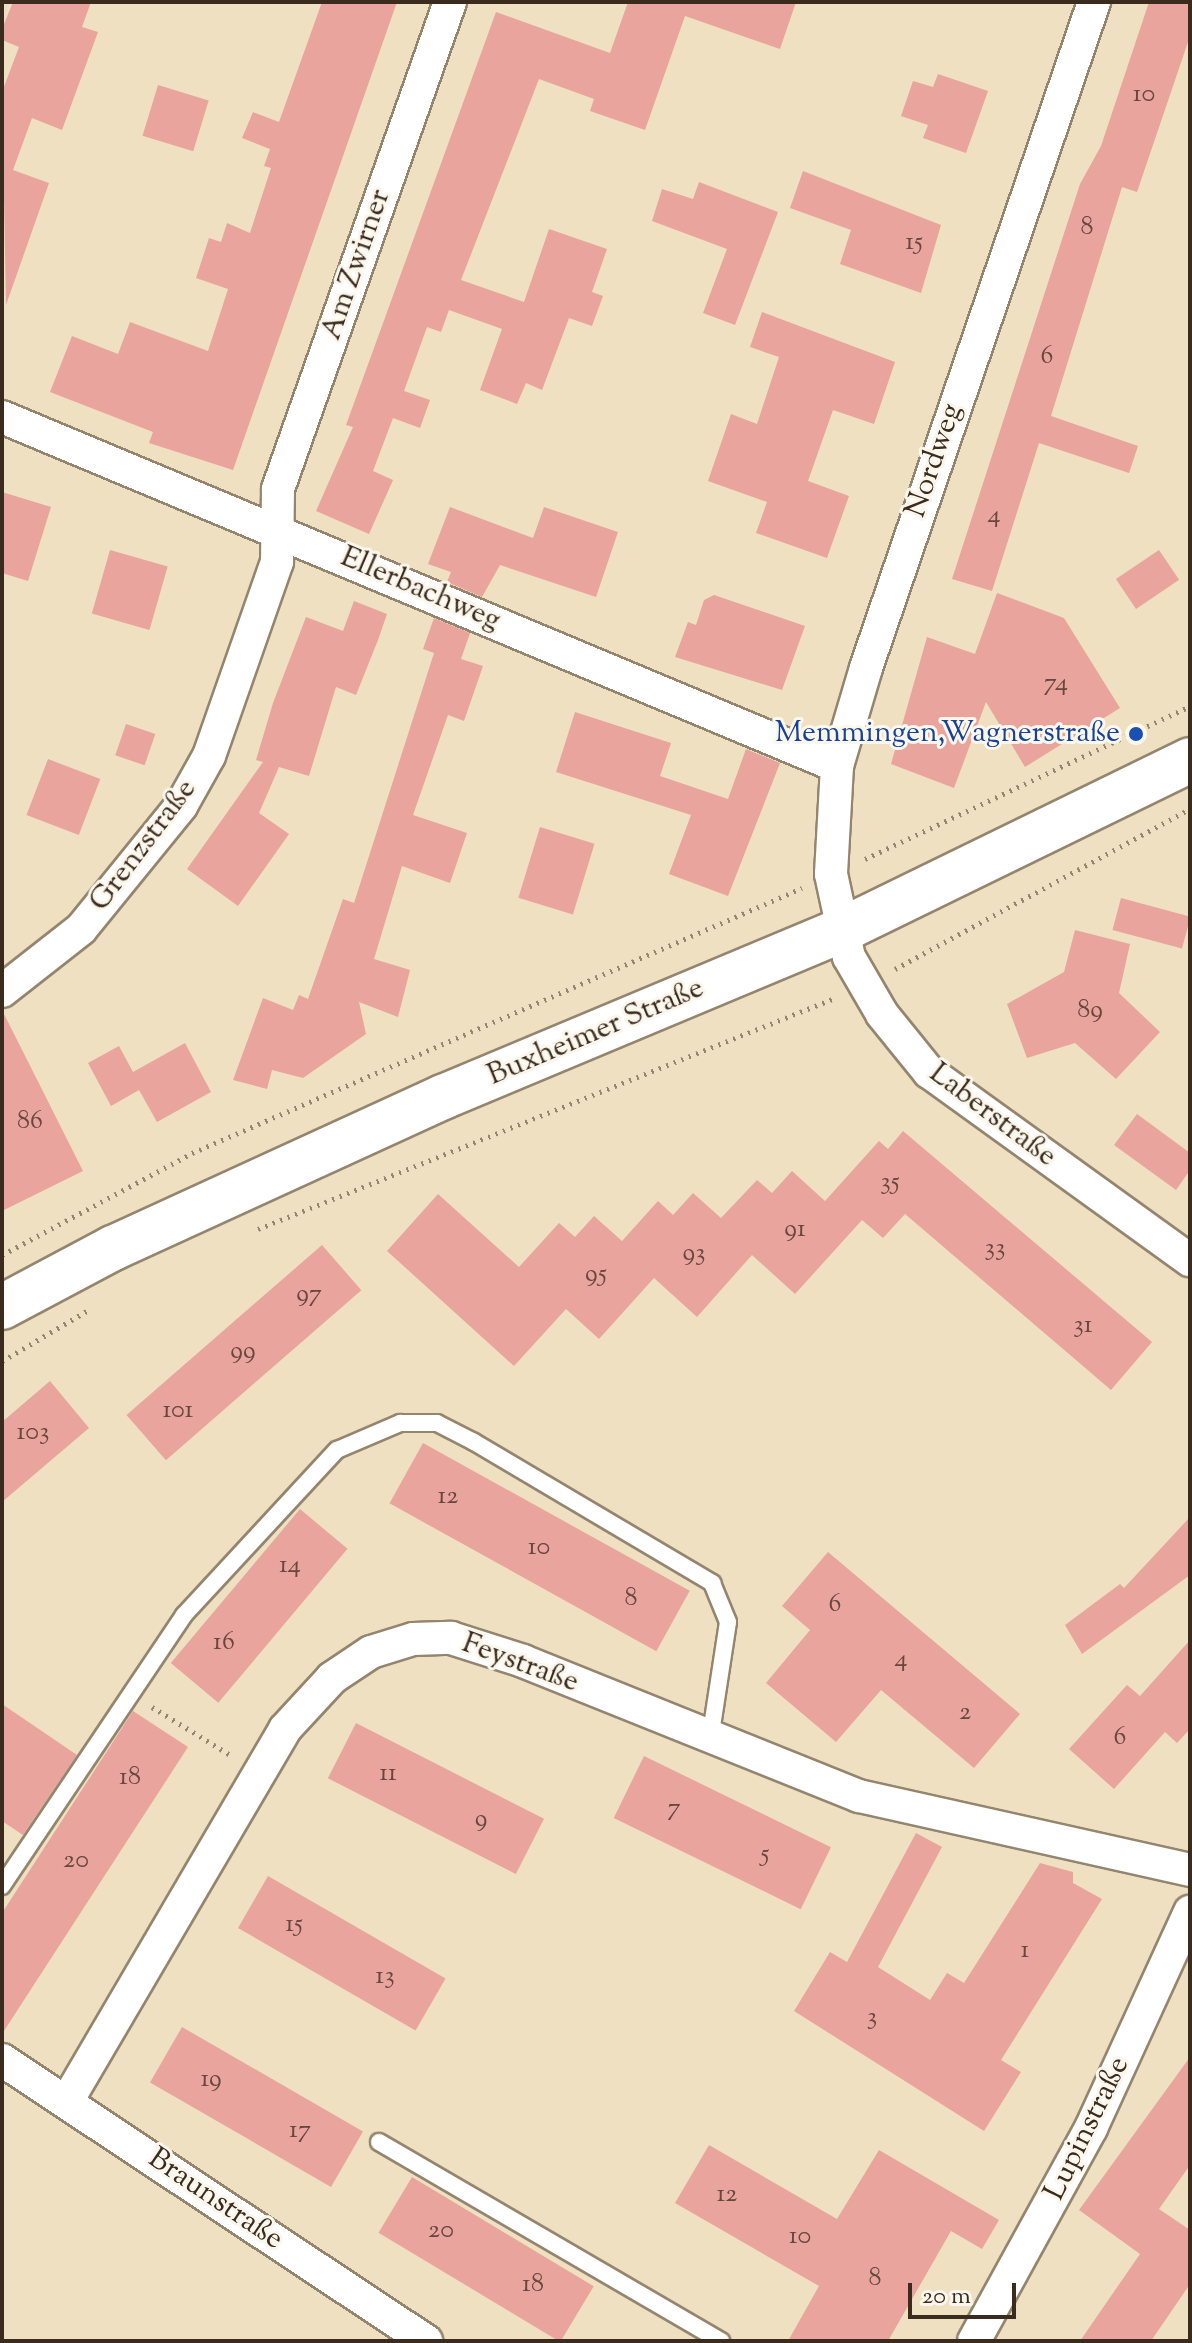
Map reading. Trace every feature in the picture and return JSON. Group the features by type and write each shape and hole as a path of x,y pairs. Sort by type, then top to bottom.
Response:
{"main road":[{"name":"Buxheimer Straße","path":"2,1307 113,1248 443,1097 840,931 1190,760"}],"street":[{"name":"Am Zwirner","path":"280,531 278,489 450,2"},
{"name":"Nordweg","path":"840,931 831,874 837,766 1094,2"},
{"name":"Ellerbachweg","path":"2,417 837,766"},
{"name":"Grenzstraße","path":"2,991 81,929 181,806 259,630 280,531"},
{"name":"Laberstraße","path":"840,931 869,995 929,1072 1190,1260"},
{"name":"Feystraße","path":"67,2101 257,1772 332,1678 371,1652 413,1639 451,1638 523,1661 710,1739 859,1796 1190,1870"},
{"name":"Lupinstraße","path":"974,2341 1091,2128 1190,1912"},
{"name":"Braunstraße","path":"2,2060 426,2341"}],"lane":[{"path":"2,1886 184,1615 337,1450 400,1423 437,1423 712,1583 728,1622 710,1739"},
{"path":"379,2142 721,2341"}],"path":[{"path":"949,823 1190,706"},
{"path":"972,930 1190,809"},
{"path":"2,1255 192,1153 760,907"},
{"path":"246,1234 777,1024"},
{"path":"2,1361 93,1308"},
{"path":"129,1693 257,1772"}],"building":[{"path":"13,2 91,2 82,27 98,32 62,130 32,118 13,170 49,183 6,305 2,92 19,47 2,40 2,29"},
{"path":"322,2 397,2 233,470 149,443 153,432 50,392 72,336 118,354 130,322 208,351 228,289 196,278 209,238 221,242 227,223 250,233 271,168 264,166 270,149 242,138 253,112 279,122"},
{"path":"628,2 796,2 780,49 685,16 645,130 590,111 594,99 539,79 461,280 524,302 549,229 607,249 592,292 603,296 592,326 569,318 542,390 526,383 517,404 480,390 502,329 449,310 441,332 427,327 404,391 430,400 420,428 393,418 373,471 393,480 369,534 316,511 353,427 346,425 496,12 610,53"},
{"path":"1149,2 1190,2 1190,36 1137,192 1122,187 1051,416 1138,446 1129,473 1039,443 992,591 952,579 1080,184 1101,146"},
{"path":"938,74 988,91 966,153 923,138 928,125 901,116 913,81 933,87"},
{"path":"158,85 209,100 193,151 143,136"},
{"path":"803,171 941,225 921,293 840,264 851,230 790,208"},
{"path":"699,182 778,212 735,325 703,313 727,249 652,221 662,189 693,199"},
{"path":"762,312 895,362 874,424 833,410 808,481 849,496 827,558 756,533 767,502 708,481 731,414 757,424 779,357 750,347"},
{"path":"2,492 51,507 28,581 2,573"},
{"path":"450,507 533,538 544,507 618,532 596,597 500,565 482,597 447,582 451,572 428,564"},
{"path":"110,550 168,567 149,630 92,613"},
{"path":"1159,550 1179,580 1136,609 1116,579"},
{"path":"997,593 1064,618 1120,708 1025,767 986,702 954,788 891,764 927,637 975,654"},
{"path":"714,595 805,626 782,690 675,657 688,622 696,625 704,600"},
{"path":"354,601 387,614 378,640 356,695 336,687 309,776 279,767 259,813 289,834 238,906 187,869 263,762 256,760 273,703 306,617 343,631"},
{"path":"434,618 470,633 461,659 483,666 464,721 448,715 413,815 467,833 450,883 402,866 374,959 410,970 398,1017 359,1002 366,1034 303,1078 272,1070 267,1089 233,1080 263,998 293,1010 299,995 308,999 343,899 354,903 434,653 423,649"},
{"path":"575,712 671,743 660,776 728,799 746,749 780,763 728,896 669,874 691,815 556,772"},
{"path":"126,724 155,734 145,765 115,755"},
{"path":"48,759 100,779 79,835 26,815"},
{"path":"540,827 595,844 573,914 518,898"},
{"path":"1121,898 1190,916 1182,949 1112,930"},
{"path":"1075,930 1130,944 1119,993 1160,1032 1116,1079 1075,1043 1027,1058 1007,1004 1064,972"},
{"path":"2,1010 83,1171 2,1211"},
{"path":"185,1043 211,1092 157,1122 139,1090 111,1106 88,1063 119,1046 133,1072"},
{"path":"1137,1114 1190,1153 1190,1170 1176,1190 1114,1145"},
{"path":"903,1131 1152,1342 1111,1390 905,1214 883,1238 862,1220 795,1294 752,1255 697,1317 654,1278 599,1339 566,1309 514,1366 387,1251 438,1194 519,1267 559,1223 575,1237 594,1216 622,1241 658,1201 673,1215 693,1193 721,1218 757,1180 772,1193 792,1171 825,1201 879,1141 888,1149"},
{"path":"322,1245 361,1290 166,1460 127,1415"},
{"path":"50,1381 89,1428 2,1502 2,1422"},
{"path":"423,1443 690,1591 656,1651 390,1503"},
{"path":"300,1509 347,1549 218,1703 171,1663"},
{"path":"1190,1517 1190,1575 1082,1654 1065,1625 1120,1584 1124,1588"},
{"path":"828,1552 1020,1714 974,1768 881,1690 836,1742 766,1683 810,1630 782,1606"},
{"path":"1190,1640 1190,1729 1177,1743 1165,1732 1114,1789 1069,1749 1127,1685 1140,1696"},
{"path":"2,1704 77,1755 23,1835 2,1821"},
{"path":"133,1711 188,1747 2,2034 2,1913"},
{"path":"356,1723 544,1819 516,1874 328,1778"},
{"path":"644,1756 831,1847 801,1909 614,1818"},
{"path":"916,1833 942,1847 878,1967 930,2000 947,1973 964,1983 1040,1863 1073,1872 1073,1883 1102,1899 1001,2060 1021,2072 984,2131 794,2011 830,1952 847,1962"},
{"path":"268,1876 446,1978 416,2030 238,1928"},
{"path":"182,2027 363,2132 331,2187 150,2082"},
{"path":"1190,2057 1190,2165 1159,2209 1190,2230 1190,2284 1151,2341 1080,2341 1140,2254 1079,2210"},
{"path":"709,2145 837,2219 879,2150 999,2220 982,2249 951,2231 888,2341 788,2341 819,2286 675,2203"},
{"path":"412,2177 594,2286 559,2341 379,2233"}],"place":[{"name":"Memmingen,Wagnerstraße","path":"1136,734"}]}
